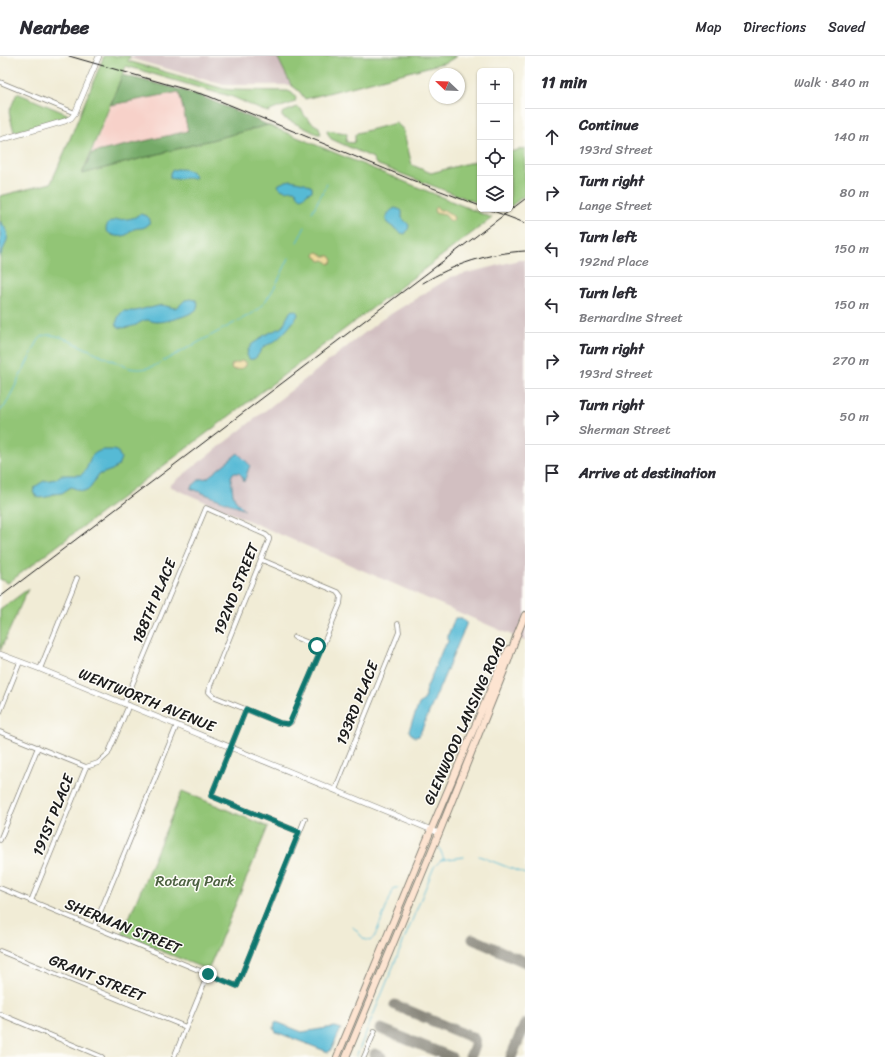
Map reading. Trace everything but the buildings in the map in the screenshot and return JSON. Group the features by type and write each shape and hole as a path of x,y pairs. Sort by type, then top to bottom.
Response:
{"main road":[{"path":"516,637 525,615"},
{"name":"GLENWOOD LANSING ROAD","path":"337,1057 503,660 516,637"},
{"name":"GLENWOOD LANSING ROAD","path":"346,1057 439,833 508,661 516,637"}],"street":[{"path":"0,140 66,121 71,118 75,113 99,56"},
{"path":"0,82 75,113"},
{"name":"192ND STREET","path":"206,508 268,536 269,538 269,543 210,686 209,692 213,696 246,709"},
{"name":"188TH PLACE","path":"127,704 206,508"},
{"path":"262,560 338,592 341,596 340,604 290,722 288,724 280,723 246,709 211,796 299,832 305,819"},
{"path":"40,669 77,578"},
{"name":"193RD PLACE","path":"335,790 399,632 398,624"},
{"path":"294,637 322,648"},
{"name":"WENTWORTH AVENUE","path":"0,654 127,704 439,833"},
{"path":"0,712 20,662"},
{"name":"191ST PLACE","path":"31,901 86,767 98,763 108,754 127,704"},
{"path":"94,927 177,725"},
{"path":"0,732 86,767"},
{"path":"0,840 38,747"},
{"name":"SHERMAN STREET","path":"0,888 237,986 299,832"},
{"name":"GRANT STREET","path":"0,951 186,1028"},
{"path":"174,1057 208,974"},
{"path":"0,1014 102,1057"},
{"path":"364,1057 375,1031"}],"shaded area":[{"path":"130,56 277,56 291,85 224,85 129,58"},
{"path":"179,92 188,131 92,153 111,105"},
{"path":"519,260 525,260 525,641 169,486 381,320 451,277"}],"green space":[{"path":"104,56 130,56 128,61 224,89 288,91 296,98 295,102 268,112 224,94 126,66 82,174 268,125 492,218 8,583 0,579 0,196 51,183"},
{"path":"277,56 457,56 447,62 305,99 299,91 291,85"},
{"path":"122,75 203,97 268,125 82,174 92,153 188,131 179,92 111,105"},
{"path":"17,93 67,114 68,116 14,132 9,112"},
{"path":"297,107 301,109 308,120 319,127 321,134 317,134 282,117 282,113"},
{"path":"396,123 403,129 412,165 431,173 477,161 477,203 376,164 373,158 331,139 327,130 346,133 346,142 353,143 357,133"},
{"path":"525,148 525,195 513,205 513,176 513,151"},
{"path":"28,589 0,651 0,610"},
{"name":"Rotary Park","path":"182,791 268,827 208,970 122,935"}],"sand":[{"path":"436,207 451,214 454,218 453,221 450,221 445,215 435,213 434,209"},
{"path":"318,252 324,256 330,256 333,260 332,262 329,264 325,260 320,261 315,256"},
{"path":"242,361 246,362 245,367 236,370 231,368 232,364"}],"water":[{"path":"176,169 185,169 190,171 195,177 170,178 171,171"},
{"path":"291,180 305,183 312,187 312,191 302,198 299,197 294,190 287,191 278,186 279,184"},
{"path":"395,208 402,211 402,218 409,225 405,234 401,233 386,221 388,214"},
{"path":"140,214 147,216 150,219 149,224 145,227 134,229 123,236 112,235 106,230 109,223 112,221 133,218"},
{"path":"0,221 7,231 7,240 0,258"},
{"path":"185,300 196,300 198,304 197,309 194,312 184,316 160,322 145,320 135,325 121,328 117,325 118,317 123,311 135,311 162,305 174,308 178,307"},
{"path":"292,310 297,311 298,315 281,336 274,342 264,347 254,359 249,359 247,355 248,350 252,344 263,336 282,327"},
{"path":"102,450 114,450 118,452 121,458 118,466 98,475 87,491 81,491 71,487 62,493 40,498 33,492 35,487 44,481 56,479 61,475 81,475 87,468 93,455"},
{"path":"238,453 250,465 244,482 239,473 233,473 231,477 233,494 236,501 245,510 190,488 200,479 207,478"},
{"path":"455,618 462,618 466,622 466,625 419,736 415,737 409,730 419,704 425,699 425,692 443,648 448,642 448,635"},
{"path":"275,1022 302,1032 334,1027 341,1029 331,1050 328,1052 276,1032 274,1028"}],"waterway":[{"path":"312,212 327,184"},
{"path":"297,242 305,227"},
{"path":"0,411 5,406 38,341 43,336 48,335 61,337 129,368 148,368 253,313 270,295 289,258"},
{"path":"439,847 444,859"},
{"path":"479,856 525,874"},
{"path":"356,1057 434,867 441,860 464,857"},
{"path":"353,927 364,939 370,941 375,936 394,888 398,888"}],"taxiway":[{"path":"473,939 525,962"},
{"path":"395,1005 473,1038 475,1045 470,1057"},
{"path":"511,1057 525,1024"},
{"path":"381,1029 451,1057"},
{"path":"375,1054 381,1057"}],"railway":[{"path":"69,56 208,96 412,180 477,205"},
{"path":"0,597 525,199"},
{"path":"496,212 525,223"},
{"path":"423,283 459,265 498,254 525,251"}],"route":[{"path":"208,974 237,986 299,832 211,796 246,709 280,723 288,724 290,722 322,648 317,646"}]}
